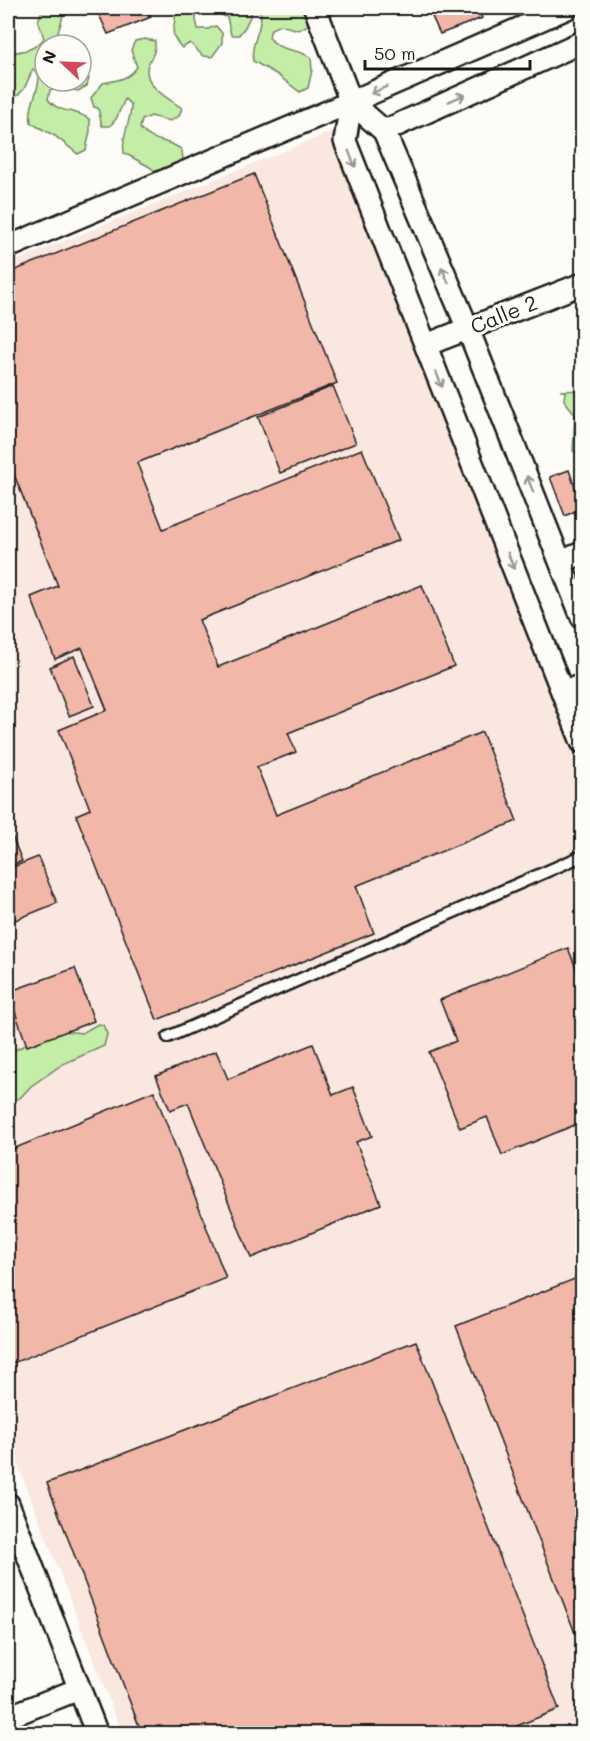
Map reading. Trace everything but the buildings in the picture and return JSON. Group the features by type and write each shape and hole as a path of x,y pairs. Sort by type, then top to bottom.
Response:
{"street":[{"path":"315,8 351,102 384,130 468,329 582,616"},
{"path":"8,247 567,8"},
{"path":"384,130 582,42"},
{"path":"351,102 345,141 426,345 573,689 582,742"},
{"name":"Calle 2","path":"426,345 582,284"},
{"path":"561,562 582,553"},
{"path":"8,1504 97,1734"},
{"path":"8,1717 79,1689"}],"lane":[{"path":"168,1037 582,856"}],"shaded area":[{"path":"331,132 582,774 582,1733 122,1733 8,1439 8,264"}],"green space":[{"path":"176,8 197,8 198,29 216,26 222,33 222,43 212,57 203,56 190,43 182,48 177,42 173,33"},
{"path":"220,8 254,8 239,35 231,35 227,17 223,16"},
{"path":"254,8 298,8 311,17 308,25 299,30 280,25 271,29 269,37 279,46 301,52 311,58 312,70 308,88 300,92 276,74 253,61 253,49 261,14"},
{"path":"52,9 63,12 57,33 42,33 38,21 42,11"},
{"path":"145,39 155,41 147,68 150,81 159,92 182,108 179,116 170,121 151,116 142,120 140,128 149,136 182,150 183,161 179,180 171,183 148,166 124,153 124,140 131,105 125,99 116,119 110,126 102,126 98,108 94,107 91,98 103,83 122,79 134,71 137,67 131,50 135,41"},
{"path":"33,47 33,69 24,89 17,96 9,97 8,57 10,53"},
{"path":"36,93 49,93 48,99 52,104 63,110 85,116 90,120 86,150 78,154 55,136 31,123 31,110"},
{"path":"582,390 581,453 573,451 575,414 564,400 565,391 560,391"},
{"path":"98,1024 103,1025 107,1034 104,1046 63,1064 8,1105 8,1053 43,1037 63,1031 82,1033"}]}
